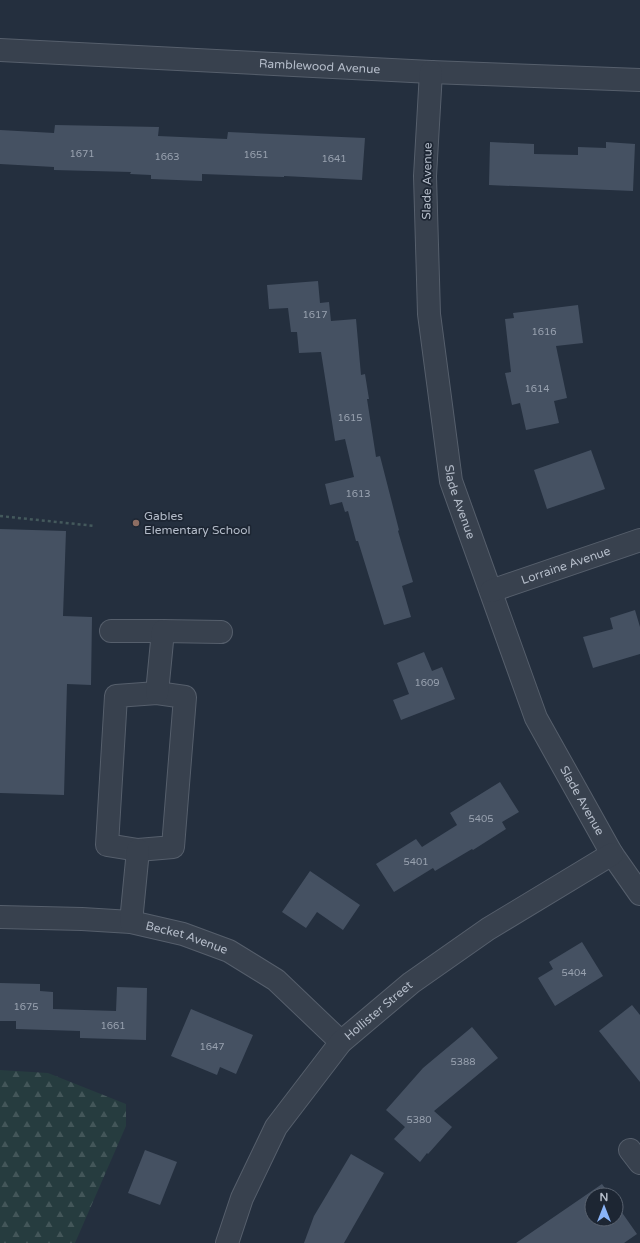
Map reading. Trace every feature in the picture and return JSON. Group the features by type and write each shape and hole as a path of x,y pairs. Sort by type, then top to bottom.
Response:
{"street":[{"name":"Ramblewood Avenue","path":"0,50 431,72 640,80"},
{"name":"Slade Avenue","path":"431,72 425,176 429,314 451,481 536,718 612,854 640,894"},
{"name":"Lorraine Avenue","path":"491,591 640,540"},
{"path":"111,631 221,632"},
{"path":"157,693 163,631"},
{"path":"157,693 185,697 174,847 138,850 106,845 116,696 157,693"},
{"path":"131,922 138,850"},
{"name":"Hollister Street","path":"227,1243 242,1198 276,1127 341,1042 411,983 488,929 612,854"},
{"name":"Becket Avenue","path":"0,917 131,922 183,934 229,951 276,980 341,1042"}],"path":[{"path":"0,516 95,526"}],"green space":[{"path":"0,1070 48,1073 126,1104 126,1126 75,1243 0,1243"}],"building":[{"path":"55,125 159,127 158,136 227,139 228,132 365,138 362,180 202,174 202,181 151,179 151,175 130,174 131,172 54,170 54,167 0,164 0,130 54,133"},
{"path":"490,142 534,144 534,154 578,155 578,147 606,148 606,142 635,144 633,191 489,185"},
{"path":"318,281 320,303 329,302 331,321 356,319 361,375 365,374 369,399 367,399 376,457 380,456 399,530 398,531 413,582 402,586 411,617 384,625 358,541 356,541 348,511 345,512 342,502 330,505 325,484 354,477 345,439 335,441 321,352 299,353 297,332 291,332 288,308 269,309 267,285"},
{"path":"578,305 583,343 556,346 567,398 554,401 559,423 526,430 520,403 512,405 505,373 511,372 505,319 514,318 513,313"},
{"path":"591,450 605,489 547,509 534,470"},
{"path":"0,529 66,531 63,616 92,617 91,685 67,684 64,795 0,793"},
{"path":"635,610 640,627 640,654 593,668 583,637 613,629 610,618"},
{"path":"424,652 432,671 442,667 455,699 401,720 393,700 409,694 397,663"},
{"path":"500,782 519,812 502,822 506,829 473,850 472,849 435,871 433,868 394,892 376,864 416,839 422,847 457,825 450,813"},
{"path":"310,871 360,905 343,930 317,912 306,928 282,912"},
{"path":"582,942 603,976 555,1006 538,978 553,969 549,962"},
{"path":"0,983 40,984 40,991 53,992 53,1009 116,1011 117,987 147,988 146,1040 80,1038 80,1031 16,1029 16,1021 0,1021"},
{"path":"632,1005 640,1015 640,1082 599,1031"},
{"path":"191,1009 253,1035 236,1074 220,1067 217,1075 171,1056"},
{"path":"472,1027 498,1058 434,1111 452,1127 420,1162 394,1139 405,1127 386,1110 423,1068"},
{"path":"145,1150 177,1162 160,1205 128,1193"},
{"path":"351,1154 384,1173 344,1243 304,1243 314,1216"},
{"path":"584,1196 584,1227 624,1227 624,1215 637,1234 624,1243 516,1243"}],"place":[{"name":"Gables Elementary School","path":"136,523"}]}
